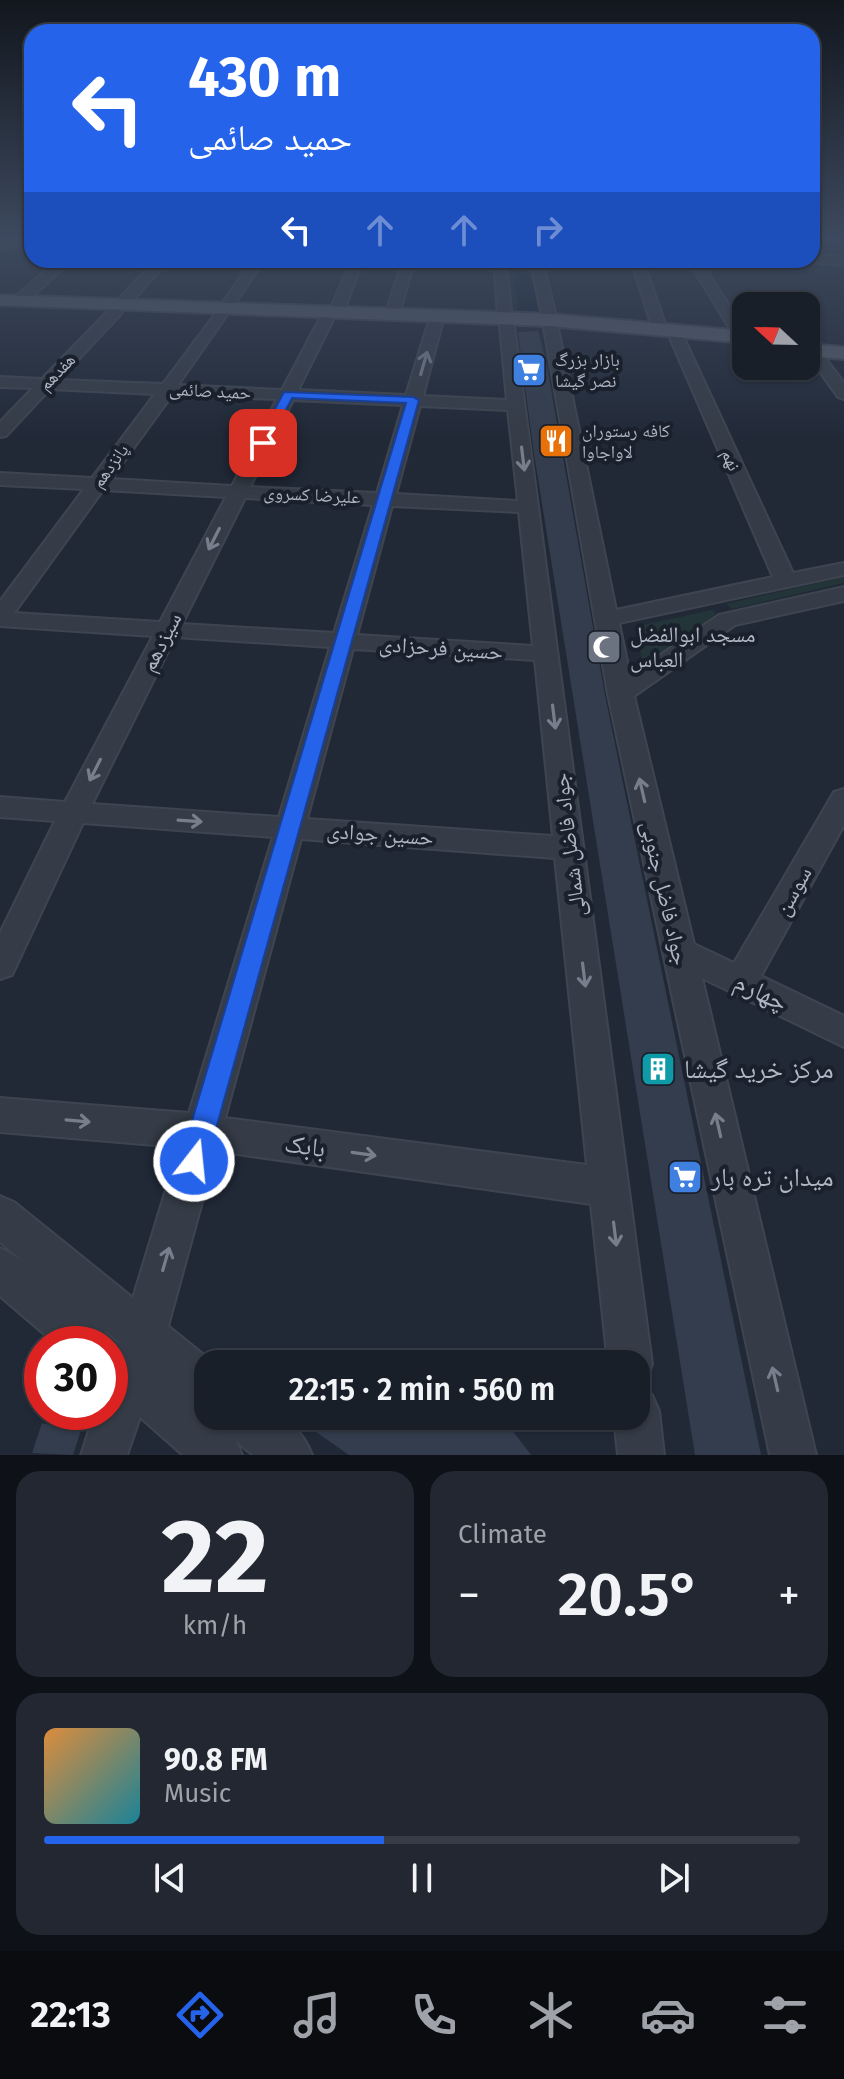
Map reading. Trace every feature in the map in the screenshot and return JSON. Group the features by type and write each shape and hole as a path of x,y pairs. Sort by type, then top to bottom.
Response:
{"main road":[{"path":"6,306 331,316 435,324 506,322"},
{"path":"331,316 392,315 732,338"},
{"path":"820,347 844,346"},
{"path":"820,349 844,353"}],"street":[{"name":"هفدهم","path":"0,432 121,305"},
{"name":"پانزدهم","path":"0,618 228,305"},
{"name":"سیزدهم","path":"0,966 74,812 336,305"},
{"path":"392,315 395,305"},
{"name":"جواد فاضل شمالی","path":"504,305 628,1350"},
{"name":"جواد فاضل جنوبی","path":"547,305 621,694 793,1455"},
{"name":"نهم","path":"656,305 786,581"},
{"path":"128,1357 144,1334 435,324"},
{"path":"820,363 844,394"},
{"name":"حمید صائمی","path":"0,382 516,405"},
{"name":"علیرضا کسروی","path":"0,479 528,507"},
{"path":"606,619 844,569"},
{"path":"621,694 727,620 844,594"},
{"path":"708,597 727,620"},
{"name":"حسین فرحزادی","path":"0,618 546,654"},
{"name":"سوسن","path":"741,982 844,799"},
{"name":"حسین جوادی","path":"0,807 569,848"},
{"name":"چهارم","path":"678,951 844,1032"},
{"name":"بابک","path":"0,1115 202,1132 609,1187"},
{"path":"0,1216 194,1375"},
{"path":"0,1269 68,1326"},
{"path":"128,1378 219,1455"},
{"path":"104,1455 108,1430"},
{"path":"260,1430 289,1455"},
{"path":"638,1430 641,1455"}],"shaded area":[{"path":"844,577 844,583 732,609 726,604"},
{"path":"712,610 716,613 650,670 642,667 638,626"}],"building":[{"name":"مرکز خرید گیشا","path":"538,331 546,361 605,695 761,1455 695,1455 534,454 518,332"},
{"path":"40,1430 81,1430 73,1455 32,1453"},
{"path":"313,1430 512,1430 531,1455 349,1455"}],"waterway":[{"path":"528,305 529,311"}],"place":[{"name":"بازار بزرگ نصر گیشا","path":"529,370"},
{"name":"کافه رستوران لاواجاوا","path":"556,441"},
{"name":"مسجد ابوالفضل العباس","path":"604,647"},
{"name":"مرکز خرید گیشا","path":"658,1069"},
{"name":"میدان تره بار","path":"685,1177"}],"route":[{"path":"194,1161 413,400 288,394 263,443"}]}
